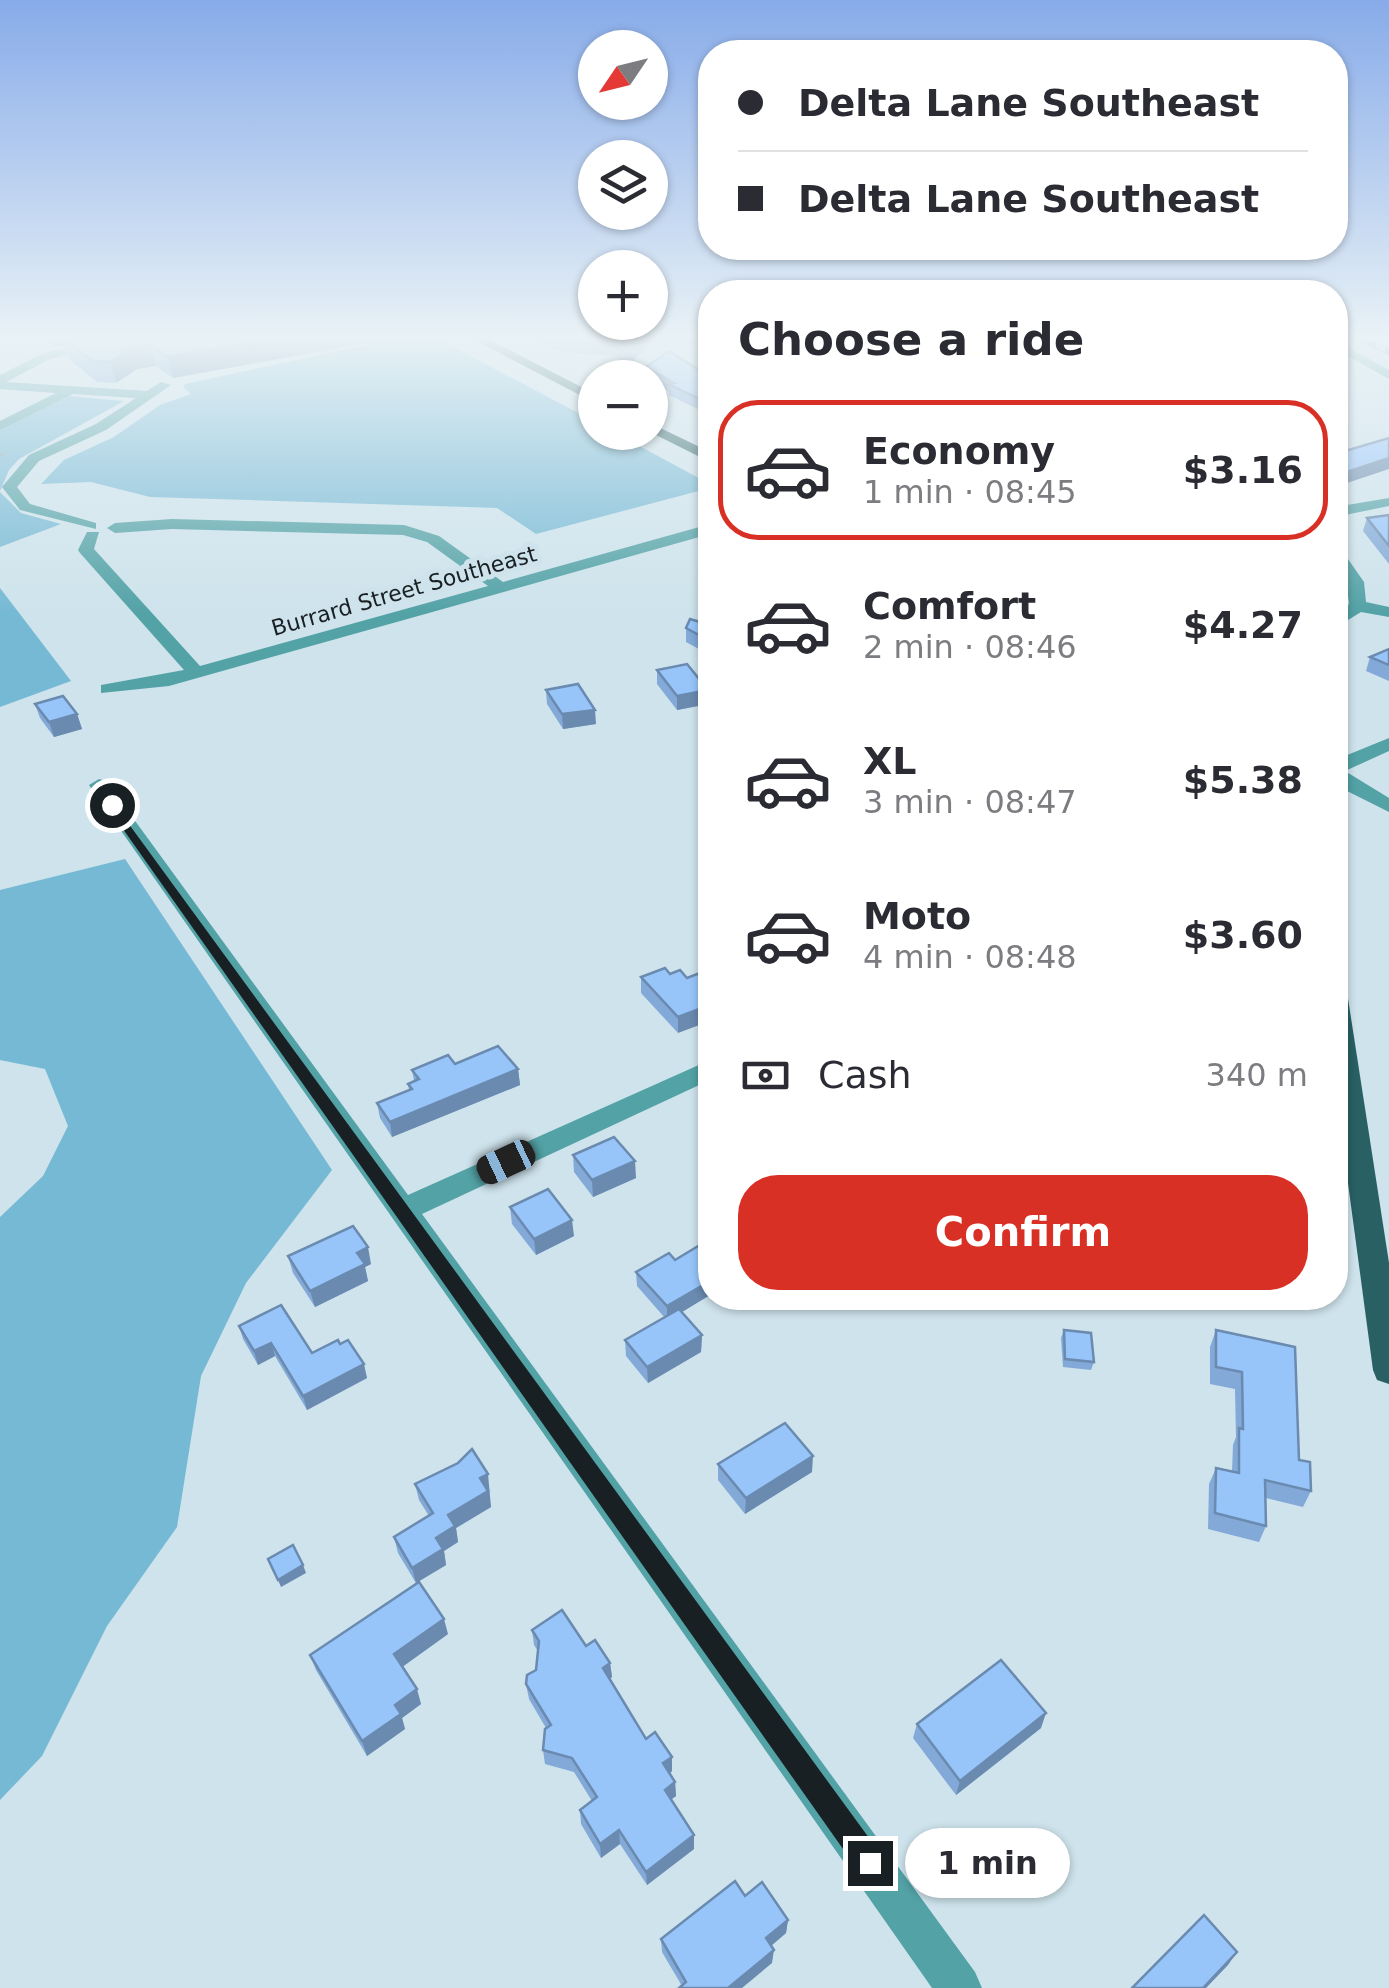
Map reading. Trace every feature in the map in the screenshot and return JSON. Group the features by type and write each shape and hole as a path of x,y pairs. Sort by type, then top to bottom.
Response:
{"main road":[{"path":"668,436 698,452"},
{"path":"1348,1083 1389,1370"}],"street":[{"path":"97,429 34,458 9,487 25,507 92,530 108,524 114,528 172,524 404,530 432,539 500,587"},
{"path":"1348,510 1389,502"},
{"path":"92,530 86,550 196,672"},
{"name":"Burrard Street Southeast","path":"108,689 196,672 698,532"},
{"path":"1348,571 1356,582 1358,606"},
{"path":"1348,614 1358,606 1389,612"},
{"path":"1348,764 1389,744"},
{"path":"98,786 405,1209 959,1988"},
{"path":"1348,786 1389,806"},
{"path":"405,1209 698,1074"}],"shaded area":[{"path":"0,429 74,429 19,459 0,491"},
{"path":"126,429 578,429 578,450 647,450 698,478 698,491 536,534 497,508 150,497 91,482 41,484 64,460"},
{"path":"0,492 21,513 61,524 0,547"},
{"path":"0,588 71,681 0,707"},
{"path":"125,859 332,1170 246,1283 201,1376 177,1527 107,1626 42,1756 0,1800 0,1217 43,1176 68,1126 45,1069 0,1060 0,890"}],"building":[{"path":"1389,438 1389,458 1348,472 1348,450"},
{"path":"1389,515 1389,546 1367,518"},
{"path":"690,619 698,621 698,634 686,628"},
{"path":"1389,649 1389,665 1370,657"},
{"path":"687,664 698,678 698,692 677,696 657,670"},
{"path":"578,684 595,710 562,714 546,690"},
{"path":"63,696 77,714 49,722 35,704"},
{"path":"665,968 670,974 680,970 687,978 698,974 698,1010 678,1017 641,977"},
{"path":"498,1046 518,1069 390,1122 377,1103 412,1089 408,1084 419,1079 412,1070 448,1055 455,1064"},
{"path":"614,1137 635,1161 592,1180 573,1155"},
{"path":"548,1189 572,1220 534,1239 510,1207"},
{"path":"353,1226 368,1247 357,1253 365,1264 310,1291 288,1256"},
{"path":"698,1246 698,1288 667,1306 636,1272 669,1253 675,1260"},
{"path":"281,1305 312,1353 338,1340 340,1344 348,1340 364,1364 303,1396 271,1343 254,1351 239,1326"},
{"path":"679,1309 702,1335 647,1367 625,1340"},
{"path":"1064,1330 1091,1333 1094,1362 1065,1359"},
{"path":"1216,1330 1295,1347 1299,1460 1310,1462 1311,1491 1265,1480 1266,1526 1215,1513 1216,1468 1239,1473 1239,1428 1243,1429 1242,1372 1216,1367"},
{"path":"785,1423 813,1456 746,1498 718,1464"},
{"path":"472,1449 488,1474 480,1478 488,1491 448,1515 455,1526 436,1538 443,1549 412,1568 394,1537 433,1513 415,1484 458,1463"},
{"path":"293,1545 303,1565 278,1580 268,1559"},
{"path":"419,1582 444,1619 394,1654 417,1689 395,1705 401,1714 362,1741 310,1655"},
{"path":"562,1610 586,1646 595,1640 610,1663 603,1668 646,1739 655,1732 672,1757 663,1763 675,1782 665,1790 694,1835 646,1872 619,1830 600,1844 580,1810 597,1797 572,1758 543,1750 545,1729 551,1725 526,1684 527,1675 536,1670 539,1641 532,1630"},
{"path":"1001,1660 1046,1713 960,1781 917,1724"},
{"path":"735,1881 745,1896 762,1882 788,1920 766,1938 774,1950 728,1988 679,1988 686,1982 661,1939"},
{"path":"1204,1915 1237,1952 1203,1988 1132,1988"}],"route":[{"path":"112,805 870,1863"}]}
